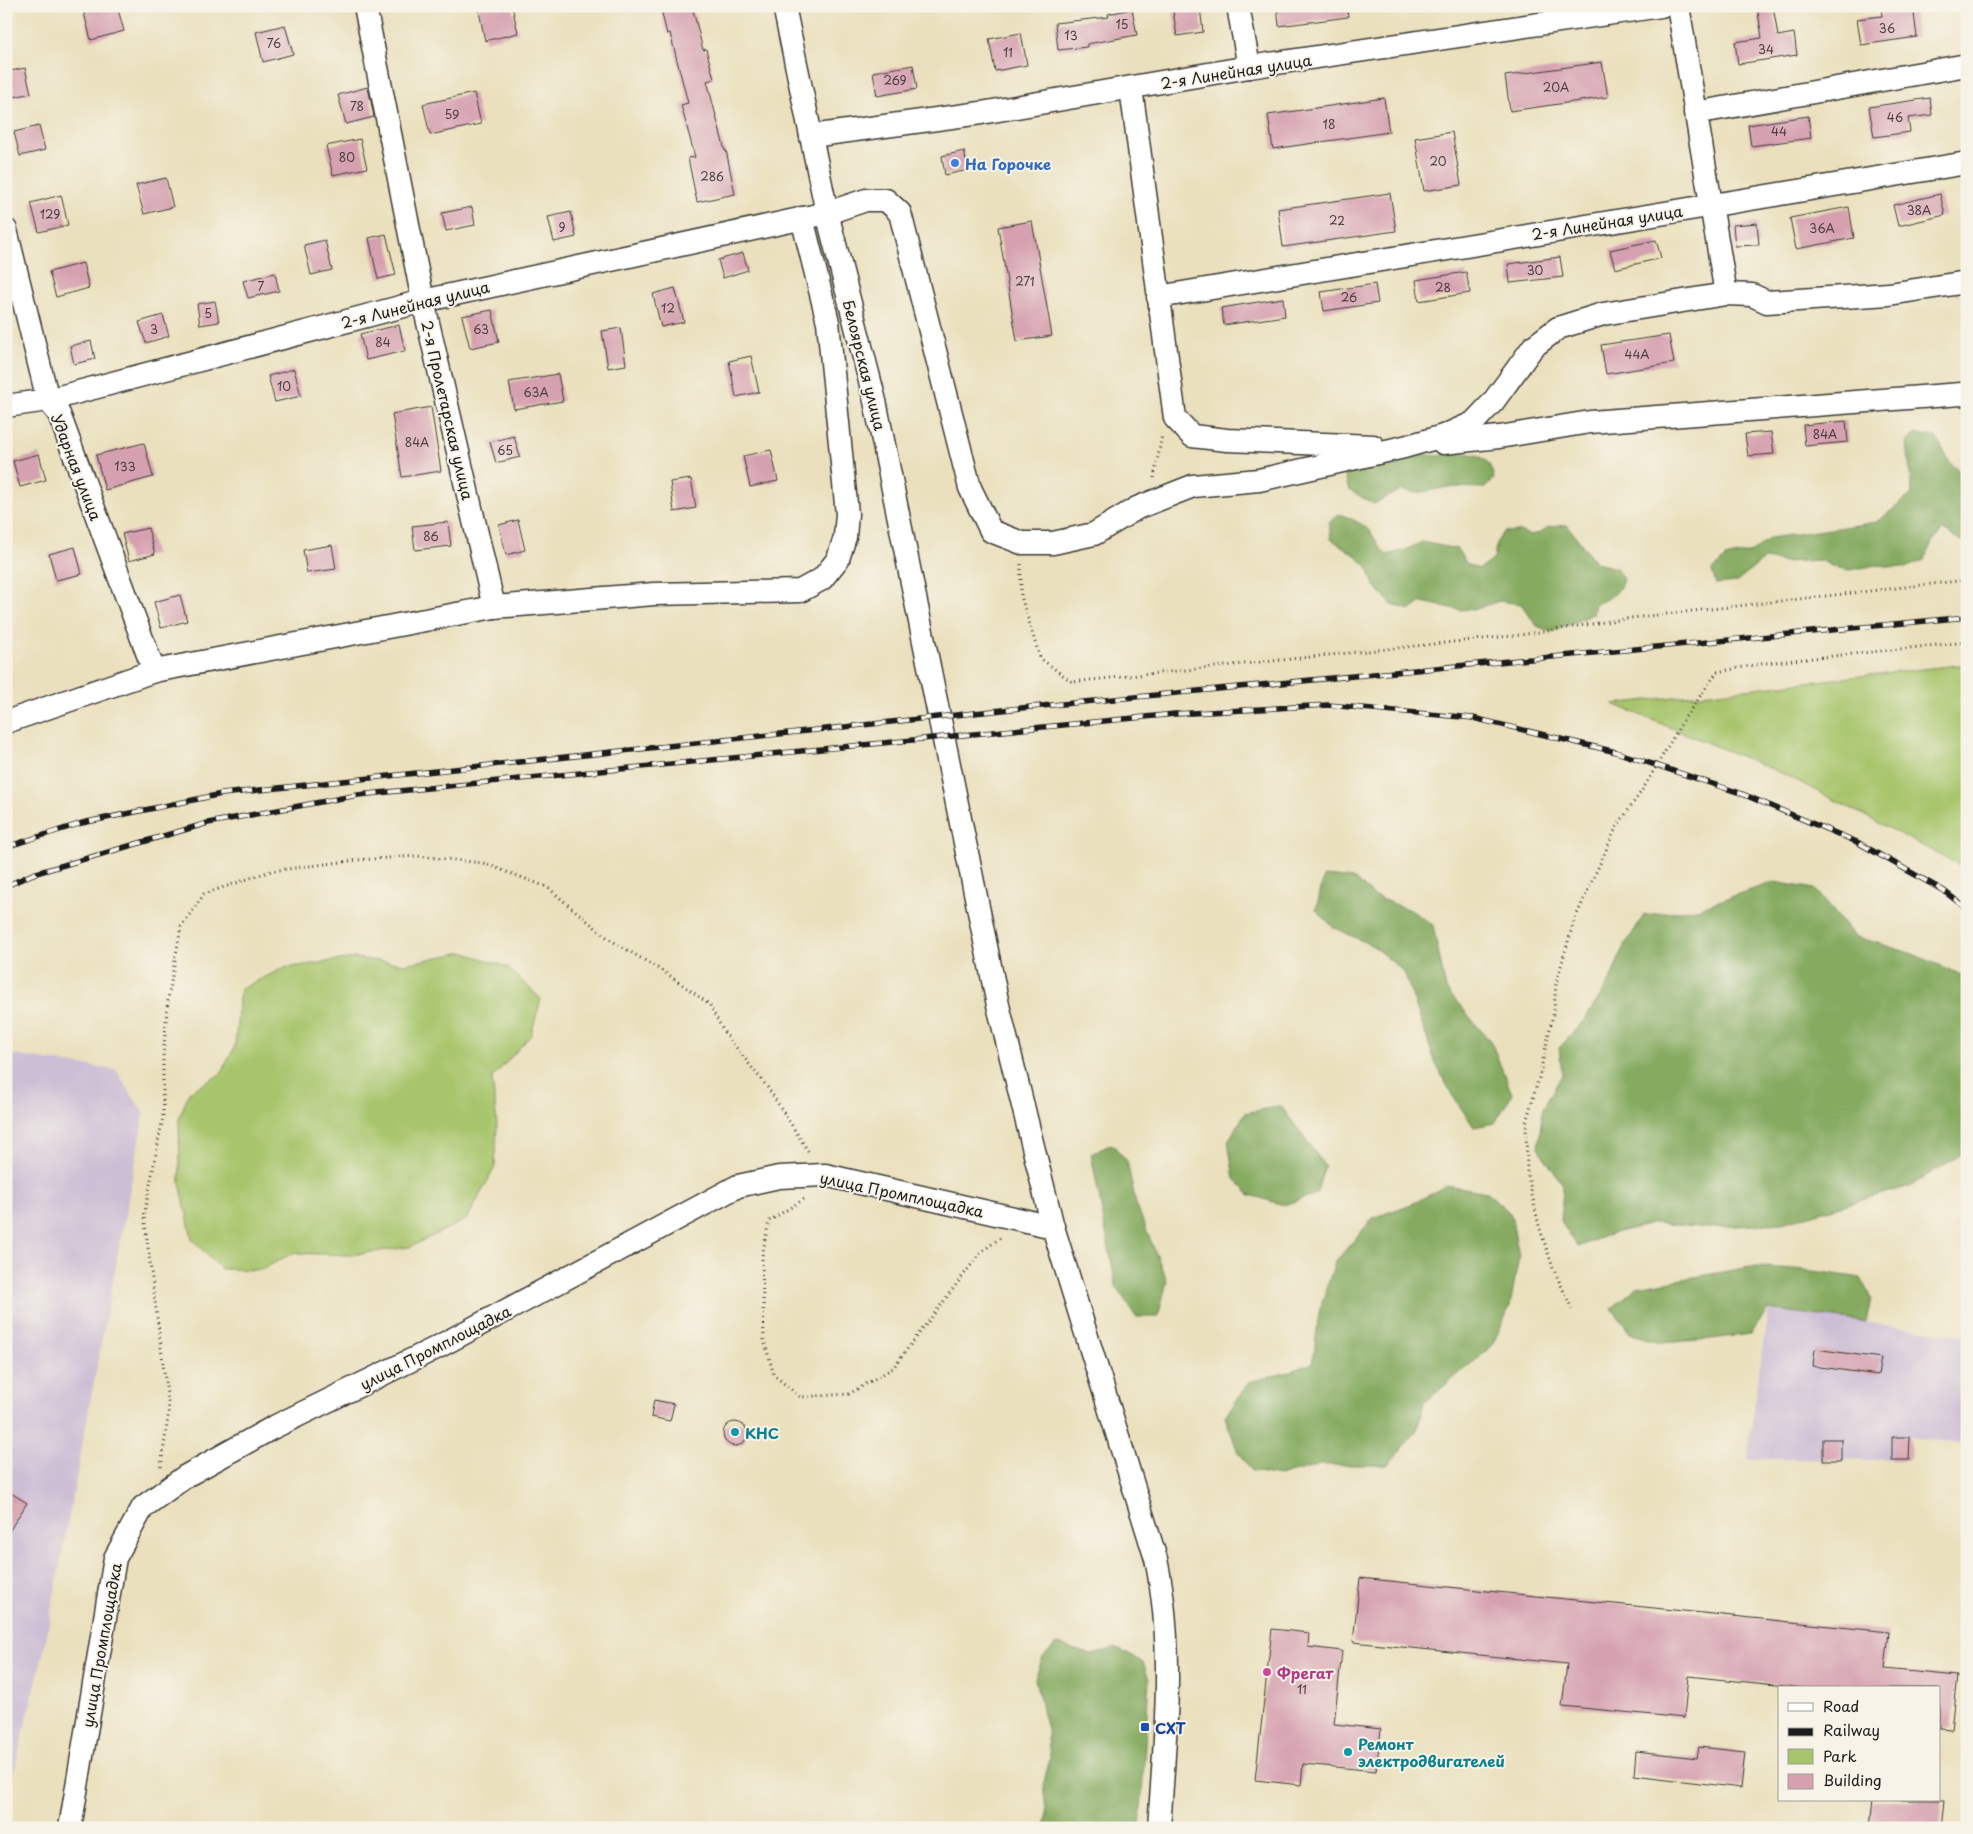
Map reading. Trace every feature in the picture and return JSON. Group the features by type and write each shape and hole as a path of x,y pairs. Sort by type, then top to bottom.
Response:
{"street":[{"name":"2-я Пролетарская улица","path":"365,6 423,300 494,607"},
{"name":"Белоярская улица","path":"784,6 827,213 875,401 998,1005 1053,1227"},
{"path":"1238,6 1249,67"},
{"name":"2-я Линейная улица","path":"811,136 981,113 1249,67 1661,6"},
{"path":"1678,6 1726,294"},
{"path":"1695,113 1967,65"},
{"path":"1131,88 1175,418 1192,436 1227,440 1404,447 1499,437 1590,422 1951,395 1967,396"},
{"name":"2-я Линейная улица","path":"1158,297 1967,163"},
{"name":"2-я Линейная улица","path":"6,406 48,400 423,300 827,213 866,200 886,200 900,213 970,488 991,531 1022,543"},
{"path":"6,722 154,671 494,607 654,594 800,591 822,579 838,559 845,537 847,514 828,322 802,218"},
{"name":"Ударная улица","path":"6,230 48,400 58,414 154,671"},
{"path":"1022,543 1054,543 1094,534 1137,508 1193,486 1259,480 1404,447 1443,436 1473,423 1493,402 1534,347 1558,328 1603,314 1726,294 1752,295 1767,302 1889,294 1967,282"},
{"name":"улица Промплощадка","path":"70,1828 115,1558 143,1507 186,1476 272,1428 438,1346 738,1186 779,1177 825,1175 1053,1227"},
{"path":"1053,1227 1156,1559 1162,1588 1167,1649 1168,1699 1159,1828"}],"path":[{"path":"1137,508 1154,480 1164,428"},
{"path":"1022,543 1021,596 1040,658 1072,682 1520,635 1631,618 1967,580"},
{"path":"1572,1309 1553,1268 1539,1226 1526,1172 1526,1122 1539,1078 1554,1010 1556,983 1574,921 1616,828 1643,789 1684,719 1717,672 1766,663 1967,642"},
{"path":"156,1497 169,1410 144,1216 163,1117 163,1058 168,1000 181,927 204,894 270,872 357,860 417,856 483,863 547,887 608,939 670,975 709,1004 724,1032 768,1088 796,1134 825,1175"},
{"path":"813,1198 804,1199 769,1220 762,1256 764,1340 774,1375 800,1396 849,1394 893,1368 981,1252 1023,1221"}],"shaded area":[{"path":"6,1054 116,1070 144,1114 44,1650 6,1804"},
{"path":"1768,1309 1967,1336 1967,1444 1910,1437 1909,1460 1747,1459"}],"green space":[{"path":"1915,434 1936,437 1951,463 1967,476 1967,542 1961,541 1943,530 1932,542 1924,560 1905,568 1877,565 1850,570 1833,567 1821,560 1786,562 1764,559 1737,582 1716,584 1712,571 1725,558 1752,552 1770,538 1877,522 1912,494 1907,442"},
{"path":"1454,452 1475,455 1485,460 1492,470 1494,479 1485,488 1448,487 1417,493 1401,490 1374,504 1349,490 1344,474 1361,465 1385,465 1417,454 1438,456"},
{"path":"1339,514 1355,520 1364,526 1387,555 1405,550 1422,542 1457,549 1467,564 1479,569 1494,559 1496,543 1504,532 1519,531 1529,535 1540,533 1548,527 1567,525 1596,563 1616,568 1623,579 1616,592 1609,598 1595,604 1593,614 1552,632 1537,626 1521,604 1499,601 1479,608 1461,610 1422,602 1411,610 1392,605 1374,585 1368,568 1355,555 1331,539 1329,522"},
{"path":"1967,664 1967,869 1786,775 1613,704"},
{"path":"1967,846 1967,871 1958,865"},
{"path":"1324,876 1355,879 1374,896 1412,911 1433,925 1446,989 1491,1042 1512,1094 1495,1123 1474,1127 1452,1095 1435,1062 1404,972 1373,946 1333,927 1316,910"},
{"path":"1774,882 1815,889 1854,936 1913,954 1967,977 1967,1151 1910,1186 1782,1223 1708,1228 1656,1223 1610,1234 1578,1247 1561,1222 1563,1185 1538,1148 1543,1108 1562,1075 1559,1048 1581,1025 1610,981 1622,950 1644,915 1696,909"},
{"path":"463,952 507,967 541,999 531,1035 492,1078 497,1125 495,1167 467,1219 410,1247 350,1255 293,1253 261,1270 221,1269 192,1239 180,1183 179,1119 189,1092 221,1074 235,1046 240,989 284,968 354,958 405,964"},
{"path":"1281,1106 1325,1166 1316,1194 1284,1205 1250,1195 1234,1179 1228,1141 1245,1113"},
{"path":"1112,1144 1127,1161 1136,1204 1167,1281 1158,1317 1136,1317 1116,1286 1091,1154"},
{"path":"1447,1185 1487,1192 1511,1214 1519,1257 1510,1306 1492,1346 1424,1403 1417,1430 1388,1465 1318,1465 1279,1476 1252,1471 1238,1452 1225,1417 1249,1382 1285,1373 1313,1363 1319,1312 1335,1262 1373,1218 1414,1203"},
{"path":"1751,1267 1806,1270 1861,1278 1871,1299 1866,1322 1768,1309 1750,1334 1661,1343 1630,1333 1612,1308 1637,1287"},
{"path":"1056,1644 1092,1655 1115,1648 1133,1656 1144,1664 1149,1680 1140,1828 1045,1828 1047,1816 1043,1786 1050,1757 1047,1730 1035,1679 1043,1657"}],"building":[{"path":"107,6 117,6 124,31 91,40 84,13"},
{"path":"478,6 512,6 518,33 485,41"},
{"path":"660,6 692,6 703,50 706,49 714,79 707,81 726,150 735,194 697,202 688,158 695,157 681,105 688,103 670,33 667,34"},
{"path":"1277,6 1347,6 1348,17 1279,26"},
{"path":"1757,6 1773,6 1778,36 1794,33 1797,55 1738,64 1735,42 1762,38"},
{"path":"1881,6 1913,6 1917,37 1861,45 1857,19 1882,16"},
{"path":"1200,7 1203,32 1177,36 1173,11"},
{"path":"1132,9 1137,35 1087,44 1087,47 1058,50 1055,23 1109,17 1108,14"},
{"path":"285,25 293,54 263,62 256,32"},
{"path":"1021,33 1027,65 995,71 989,39"},
{"path":"1602,62 1608,97 1510,111 1505,76"},
{"path":"913,65 917,89 877,96 873,72"},
{"path":"25,68 31,93 6,99 6,72"},
{"path":"368,87 374,117 346,124 338,95"},
{"path":"474,93 481,124 430,135 423,104"},
{"path":"1384,98 1389,132 1273,149 1268,115"},
{"path":"1930,98 1932,115 1908,118 1910,132 1874,137 1869,107"},
{"path":"1808,116 1811,138 1751,146 1748,125"},
{"path":"39,126 45,150 20,156 14,132"},
{"path":"1452,132 1461,185 1424,191 1415,138"},
{"path":"360,139 367,168 333,175 326,146"},
{"name":"На Горочке","path":"964,151 968,170 945,175 942,156"},
{"path":"166,178 173,207 144,214 136,185"},
{"path":"1390,193 1396,231 1283,247 1278,209"},
{"path":"1940,194 1945,215 1898,226 1893,205"},
{"path":"61,195 68,225 39,232 31,203"},
{"path":"472,207 475,225 446,231 442,213"},
{"path":"1849,207 1854,238 1796,249 1790,218"},
{"path":"571,212 576,237 554,242 548,217"},
{"path":"1032,221 1052,336 1017,341 998,227"},
{"path":"1757,223 1759,245 1735,246 1733,225"},
{"path":"386,234 396,275 378,279 369,238"},
{"path":"325,240 332,270 311,275 304,245"},
{"path":"1656,240 1661,258 1615,269 1610,250"},
{"path":"743,253 748,270 723,278 718,260"},
{"path":"1560,257 1563,277 1510,283 1508,264"},
{"path":"83,263 89,288 56,297 49,272"},
{"path":"1466,272 1470,293 1419,301 1416,280"},
{"path":"275,273 279,291 248,298 243,281"},
{"path":"1375,284 1378,303 1324,311 1321,292"},
{"path":"675,288 684,322 661,327 653,294"},
{"path":"1283,298 1285,316 1224,325 1221,308"},
{"path":"215,301 219,322 200,325 197,304"},
{"path":"492,310 499,342 470,348 462,316"},
{"path":"163,315 169,336 146,343 139,322"},
{"path":"399,325 405,351 366,360 360,334"},
{"path":"621,328 626,365 608,368 602,331"},
{"path":"1669,335 1674,363 1606,374 1601,345"},
{"path":"91,341 95,359 74,364 70,346"},
{"path":"751,356 759,392 736,397 729,361"},
{"path":"294,369 301,396 275,402 268,376"},
{"path":"558,374 563,401 514,409 509,382"},
{"path":"431,407 441,471 402,477 392,414"},
{"path":"1846,421 1848,442 1805,446 1803,425"},
{"path":"1771,432 1774,454 1748,456 1745,434"},
{"path":"514,436 520,457 496,463 490,442"},
{"path":"144,443 153,477 105,490 96,455"},
{"path":"771,450 778,481 750,487 743,456"},
{"path":"39,454 46,480 20,487 13,461"},
{"path":"691,479 696,508 674,512 670,482"},
{"path":"518,520 525,550 506,555 499,525"},
{"path":"448,522 451,546 415,550 412,526"},
{"path":"148,528 155,554 129,561 122,534"},
{"path":"332,545 336,569 307,573 303,550"},
{"path":"75,547 82,574 56,580 49,554"},
{"path":"180,595 187,621 161,628 154,602"},
{"path":"1815,1349 1881,1358 1878,1375 1813,1366"},
{"path":"654,1400 674,1404 670,1421 651,1417"},
{"name":"КНС","path":"735,1422 743,1426 747,1434 743,1442 735,1446 727,1442 723,1434 727,1426"},
{"path":"1892,1437 1910,1437 1909,1460 1892,1460"},
{"path":"1823,1439 1841,1439 1841,1460 1823,1460"},
{"path":"6,1490 27,1503 6,1536"},
{"path":"1360,1578 1889,1632 1885,1669 1957,1676 1951,1729 1940,1728 1940,1686 1786,1686 1688,1676 1684,1718 1562,1706 1567,1664 1353,1642"},
{"path":"1272,1629 1309,1633 1308,1647 1342,1651 1334,1724 1381,1729 1376,1771 1303,1764 1301,1785 1255,1780"},
{"path":"1699,1747 1745,1752 1741,1788 1634,1775 1636,1751 1697,1758"},
{"path":"1940,1800 1944,1800 1941,1828 1869,1828 1872,1802 1940,1802"}],"railway":[{"path":"6,847 82,823 222,794 1021,708 1967,617"},
{"path":"6,886 33,874 208,823 358,795 1175,714 1328,705 1473,718 1616,752 1740,793 1857,842 1944,891 1967,909"}],"place":[{"name":"На Горочке","path":"955,163"},
{"name":"КНС","path":"735,1432"},
{"name":"Фрегат","path":"1267,1672"},
{"name":"СХТ","path":"1145,1727"},
{"name":"Ремонт электродвигателей","path":"1348,1752"}]}
